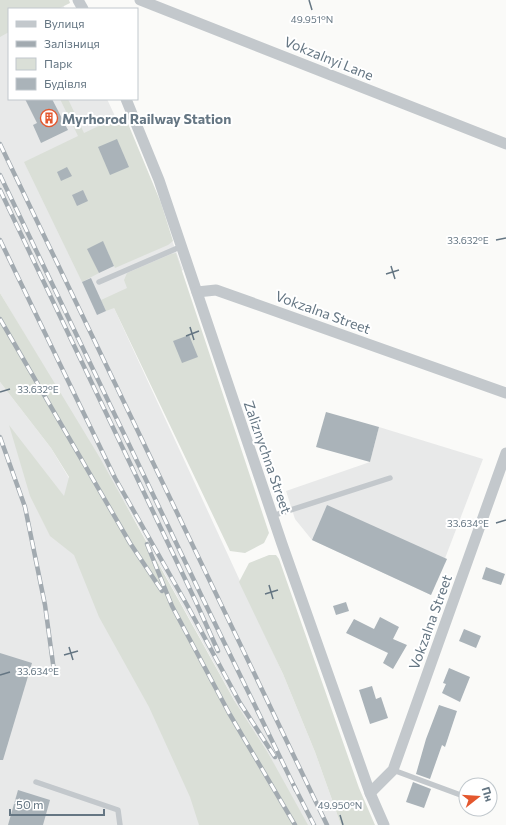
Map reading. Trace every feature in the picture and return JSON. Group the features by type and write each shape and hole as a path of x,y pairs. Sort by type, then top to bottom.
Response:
{"street":[{"name":"Vokzalnyi Lane","path":"140,0 506,144"},
{"name":"Zaliznychna Street","path":"126,100 159,180 180,247 197,292 272,516 370,793 384,825"},
{"name":"Vokzalna Street","path":"197,292 216,290 506,393"},
{"name":"Vokzalna Street","path":"370,793 393,770 506,453"}],"lane":[{"path":"98,282 180,247"},
{"path":"272,516 390,478"},
{"path":"393,770 458,794"},
{"path":"36,782 118,810 120,825"}],"shaded area":[{"path":"0,0 61,0 65,8 8,8 8,100 107,100 169,232 183,270 114,308 283,674 315,752 341,825 305,825 267,751 236,703 135,520 0,293"},
{"path":"0,382 51,448 277,825 0,825"},
{"path":"379,427 483,459 431,595 312,540 295,519 286,491 370,462"}],"green space":[{"path":"0,0 69,0 70,3 60,8 8,8 8,33 0,37"},
{"path":"60,100 68,100 84,133 124,114 161,203 173,241 168,245 115,268 103,242 88,249 99,273 82,282 24,162 78,136"},
{"path":"176,253 269,533 264,543 245,553 230,551 114,308 106,311 101,300 127,288 124,280 127,273"},
{"path":"0,293 100,458 234,700 267,751 308,825 199,825 190,797 149,707 99,617 74,555 50,536 30,496 9,425 64,496 69,477 51,448 0,382"},
{"path":"269,555 276,555 279,559 359,788 375,825 341,825 315,752 283,674 239,582 249,563"}],"building":[{"name":"Myrhorod Railway Station","path":"26,100 53,100 68,130 41,143 33,125 37,123"},
{"path":"117,139 129,167 110,175 98,147"},
{"path":"67,167 72,176 61,181 57,172"},
{"path":"83,190 88,201 77,206 72,195"},
{"path":"103,241 114,266 99,273 87,249"},
{"path":"91,278 106,311 97,315 82,282"},
{"path":"189,335 198,357 182,363 173,341"},
{"path":"326,412 379,427 370,462 316,447"},
{"path":"327,505 447,559 431,595 312,540"},
{"path":"486,567 505,574 501,585 482,579"},
{"path":"346,602 349,611 336,615 333,606"},
{"path":"380,617 399,627 393,639 407,645 393,669 383,663 388,653 346,633 354,619 374,629"},
{"path":"464,629 481,636 476,648 459,641"},
{"path":"0,653 32,663 3,760 0,760"},
{"path":"449,668 470,677 460,702 442,693 446,684 443,683"},
{"path":"372,686 376,699 381,697 388,718 370,724 359,690"},
{"path":"439,705 457,711 445,747 442,745 430,779 416,774 426,739"},
{"path":"413,782 431,789 424,808 406,802"},
{"path":"18,790 50,800 43,825 8,825"}],"railway":[{"path":"0,144 327,825"},
{"path":"0,175 296,790"},
{"path":"0,190 218,651"},
{"path":"0,240 115,478 187,605 240,703 275,757"},
{"path":"0,319 130,543 162,591"},
{"path":"0,437 25,507 45,605 54,671"},
{"path":"147,544 172,606 229,713 295,825"},
{"path":"294,786 314,825"}],"place":[{"name":"Myrhorod Railway Station","path":"49,118"}]}
